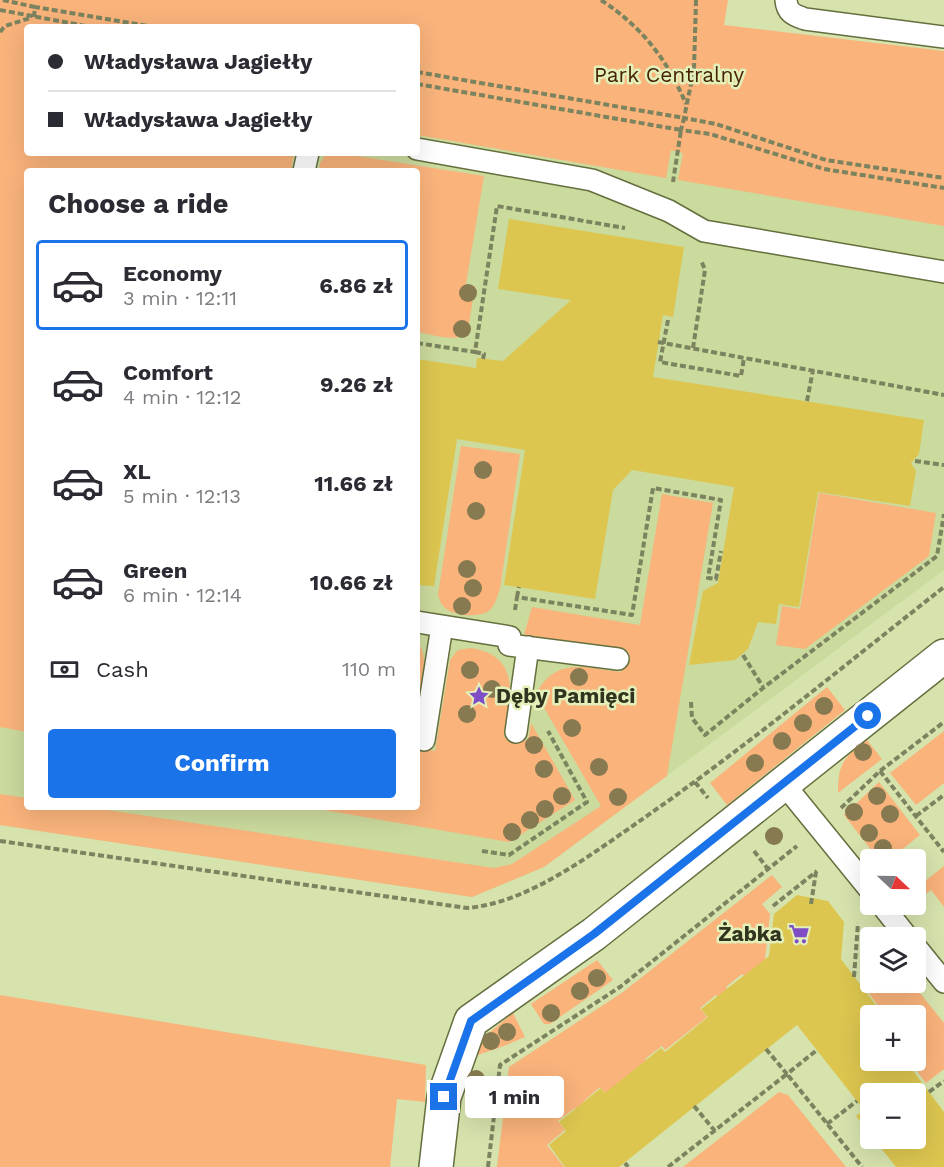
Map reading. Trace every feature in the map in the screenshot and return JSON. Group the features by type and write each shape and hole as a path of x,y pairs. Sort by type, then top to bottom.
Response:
{"street":[{"path":"436,1167 444,1097 471,1021 594,934 944,656"}],"lane":[{"path":"786,0 788,10 793,15 805,19 944,37"},
{"path":"420,150 592,180 669,211 704,231 944,272"},
{"path":"420,622 618,659"},
{"path":"424,740 442,626"},
{"path":"516,732 523,687 519,642"},
{"path":"783,783 860,878"},
{"path":"890,915 899,927"},
{"path":"926,960 944,982"}],"path":[{"path":"3,0 135,24"},
{"path":"23,4 30,0"},
{"path":"601,0 633,23 651,43 677,84 686,104"},
{"path":"675,169 694,69 696,0"},
{"path":"34,17 35,7"},
{"path":"0,10 74,24"},
{"path":"0,32 5,26 34,17"},
{"path":"420,73 716,124 826,160 944,178"},
{"path":"420,85 710,134 824,169 944,188"},
{"path":"475,352 497,206 634,229"},
{"path":"693,348 705,270 700,260"},
{"path":"668,320 660,362 741,376 744,358"},
{"path":"658,342 944,395"},
{"path":"420,343 484,354 483,359"},
{"path":"807,401 813,370"},
{"path":"915,461 944,465"},
{"path":"517,597 633,615 653,488 721,500 708,578 716,579 721,551"},
{"path":"691,702 692,718 705,735 937,556 944,514"},
{"path":"519,587 517,597 519,642"},
{"path":"0,841 466,908 488,906 550,880 690,786 944,587"},
{"path":"743,655 763,688"},
{"path":"482,851 508,855 587,801 523,687"},
{"path":"488,1167 500,1065 620,987 820,828 880,771 944,722"},
{"path":"880,771 944,852"},
{"path":"916,816 944,795"},
{"path":"753,851 768,869"},
{"path":"773,906 826,864"},
{"path":"811,904 817,872"},
{"path":"854,977 858,919"},
{"path":"766,1049 862,1167"},
{"path":"668,1167 817,1050"},
{"path":"929,1092 944,1081"},
{"path":"827,1124 857,1101"},
{"path":"694,1106 715,1131"}],"shaded area":[{"path":"11,38 24,131 24,156 420,156 420,108 944,196 944,570 544,867 472,897 0,825 0,105"}],"green space":[{"name":"Park Centralny","path":"0,0 728,0 724,25 944,51 944,226 678,180 683,153 671,150 666,178 420,136 420,24 24,24 24,156 294,156 292,168 24,168 24,731 0,727"},
{"path":"325,156 357,156 484,176 466,284 475,286 468,330 464,334 452,338 420,333 420,168 319,168"},
{"path":"461,446 520,454 500,589 490,610 475,615 463,615 448,610 440,602 438,595"},
{"path":"819,493 936,513 929,556 805,649 776,645 782,606 800,609"},
{"path":"662,494 713,503 667,776 544,867 472,897 0,825 0,794 24,798 24,810 107,810 494,868 512,864 601,806 536,694 544,682 562,669 584,667 621,672 626,649 524,635 532,607 640,625"},
{"path":"420,646 424,663 420,690"},
{"path":"471,648 488,653 499,660 506,670 510,695 504,737 528,741 531,723 575,800 509,842 323,810 420,810 420,748 435,751 450,660 458,650"},
{"path":"827,687 845,710 727,805 710,783"},
{"path":"944,731 944,783 916,805 890,773"},
{"path":"867,740 882,759 838,793 841,767 848,757"},
{"path":"879,782 920,835 902,849 870,849 844,815"},
{"path":"944,866 944,907 931,890 926,894 926,880"},
{"path":"772,875 782,887 762,904 770,914 764,969 750,981 742,974 726,987 730,993 721,1000 716,995 700,1008 707,1017 665,1050 662,1046 645,1059 648,1064 608,1096 600,1087 584,1101 589,1107 580,1114 575,1108 558,1121 565,1130 547,1145 564,1167 497,1167 509,1067 623,992"},
{"path":"597,960 613,980 550,1024 544,1024 531,1004"},
{"path":"869,993 920,993 944,1023 944,1069 926,1083 917,1071 926,1071 926,1005 877,1005"},
{"path":"0,995 426,1065 425,1102 397,1099 390,1167 0,1167"},
{"path":"513,1013 525,1037 472,1057 485,1036"},
{"path":"779,1092 788,1095 846,1167 683,1167"}],"building":[{"path":"509,219 684,247 673,317 663,315 653,377 924,420 919,454 911,463 916,471 910,506 818,492 799,607 779,604 776,624 758,622 748,649 735,660 689,665 703,591 718,583 734,487 632,470 613,490 595,599 504,585 525,450 457,439 434,586 420,585 420,359 476,368 477,358 503,361 571,300 498,289"},
{"path":"797,895 828,901 844,922 841,959 860,984 860,993 867,993 876,1005 860,1005 860,1071 913,1071 922,1083 860,1083 860,1105 797,1025 619,1167 565,1167 549,1145 566,1131 559,1122 601,1088 605,1093 661,1048 665,1052 708,1017 701,1009 769,956 774,914"},
{"path":"926,1088 944,1112 944,1167 896,1167 882,1149 926,1149"}],"place":[{"name":"Dęby Pamięci","path":"479,696"},
{"name":"Żabka","path":"799,934"}],"route":[{"path":"444,1097 471,1021 594,934 868,716"}]}
